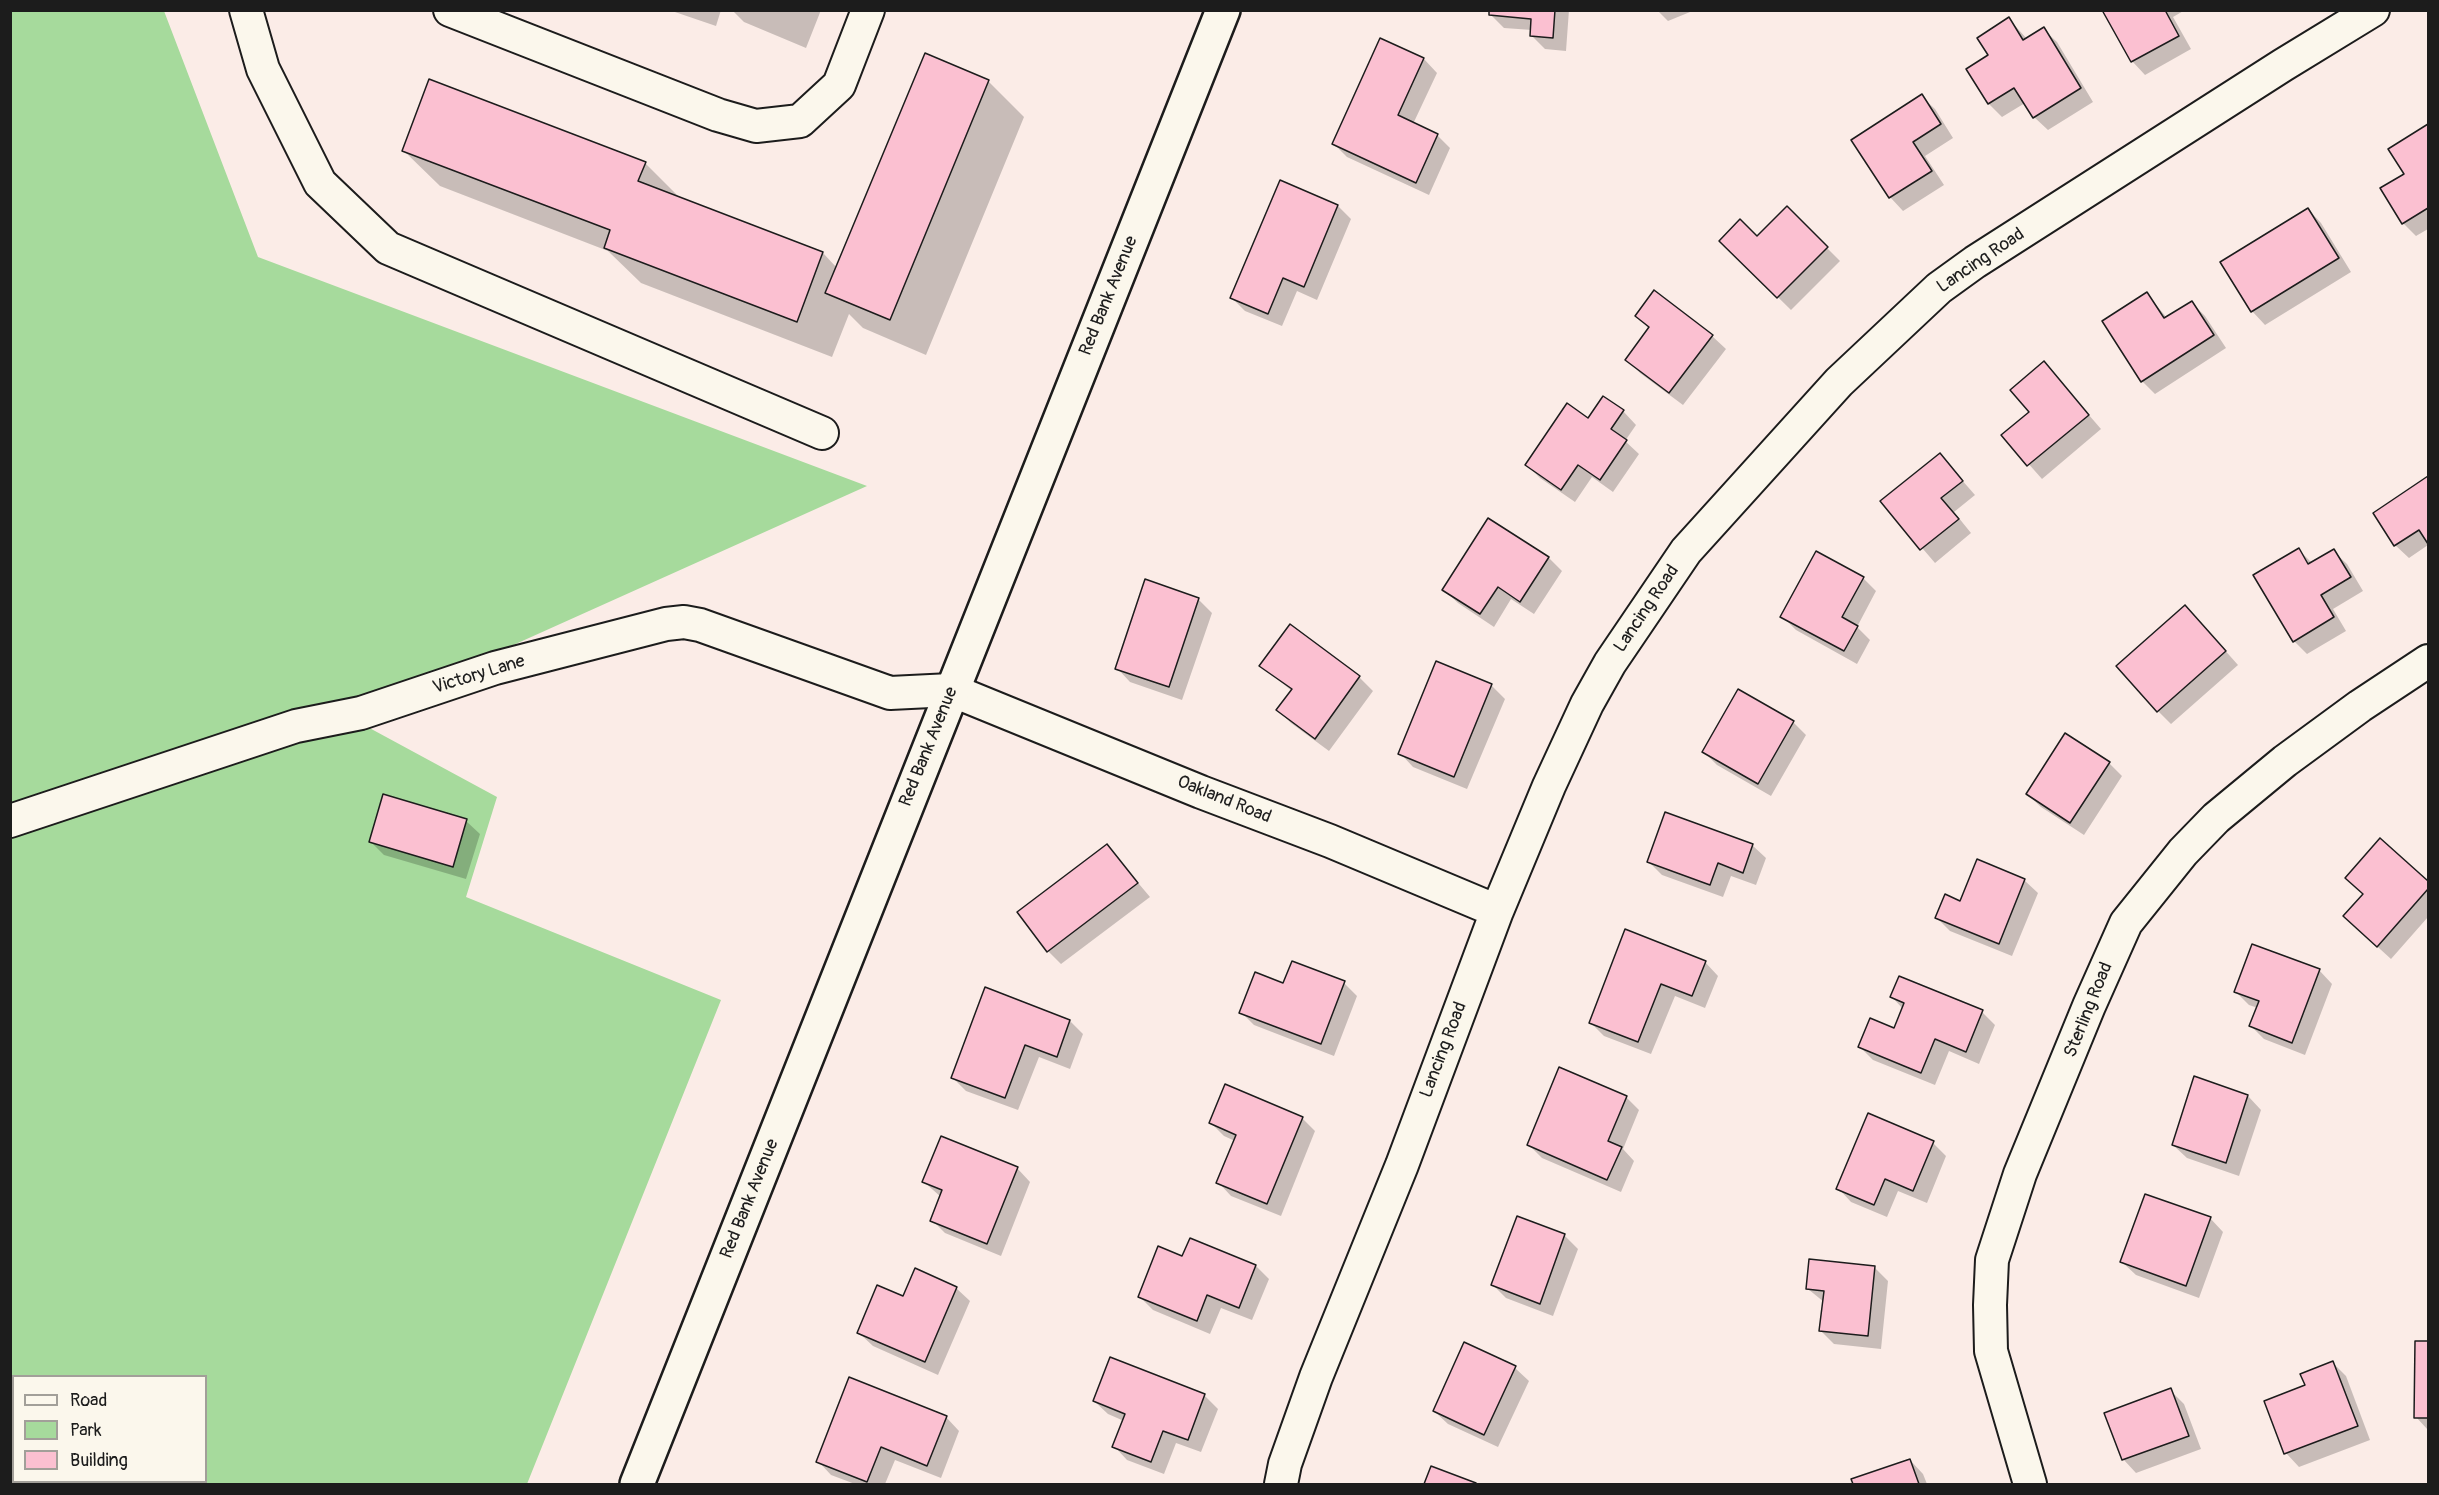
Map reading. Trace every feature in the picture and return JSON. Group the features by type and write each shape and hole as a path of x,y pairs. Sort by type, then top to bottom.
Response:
{"street":[{"path":"246,10 263,69 320,183 388,248 822,433"},
{"path":"450,10 718,115 756,126 800,121 839,86 868,10"},
{"name":"Red Bank Avenue","path":"637,1485 1223,10"},
{"name":"Lancing Road","path":"1281,1485 1285,1464 1316,1377 1398,1176 1497,911 1568,744 1587,704 1611,663 1686,551 1839,382 1939,288 1975,262 2373,10"},
{"name":"Victory Lane","path":"10,821 296,726 361,714 495,668 666,624 684,622 700,625 890,693 951,690"},
{"name":"Sterling Road","path":"2030,1485 1991,1351 1989,1305 1992,1260 2020,1174 2126,923 2182,852 2216,818 2295,754 2360,706 2428,661"},
{"name":"Oakland Road","path":"951,690 1201,792 1330,841 1497,911"}],"green space":[{"path":"10,11 164,11 258,257 867,486 351,718 497,797 466,897 721,1000 527,1484 11,1484"}],"building":[{"path":"1489,10 1555,10 1553,38 1530,36 1531,19 1489,15"},
{"path":"2102,10 2165,10 2179,36 2131,62"},
{"path":"2009,17 2023,40 2044,27 2081,88 2033,118 2014,88 1988,104 1966,69 1988,55 1977,38"},
{"path":"1380,38 1424,58 1398,115 1438,134 1416,183 1332,144"},
{"path":"925,53 989,80 890,320 825,293"},
{"path":"429,79 646,162 638,181 823,252 797,322 604,248 610,230 402,151"},
{"path":"1922,94 1941,124 1913,142 1932,171 1889,198 1851,140"},
{"path":"2428,124 2428,208 2402,224 2380,188 2404,174 2388,149"},
{"path":"1280,180 1338,205 1304,287 1283,278 1268,314 1230,298"},
{"path":"1787,206 1828,247 1777,298 1719,241 1740,219 1757,236"},
{"path":"2308,208 2339,258 2251,312 2220,262"},
{"path":"1654,290 1713,335 1669,393 1625,360 1649,327 1635,316"},
{"path":"2147,292 2164,318 2192,301 2214,335 2141,382 2102,321"},
{"path":"2044,361 2089,415 2027,466 2001,435 2029,412 2010,390"},
{"path":"1603,396 1624,410 1611,429 1627,440 1600,480 1578,465 1561,490 1525,465 1567,403 1588,418"},
{"path":"1940,453 1963,481 1941,498 1959,519 1920,550 1880,501"},
{"path":"2428,476 2428,544 2419,530 2394,546 2373,513"},
{"path":"1488,518 1549,557 1520,602 1498,587 1480,614 1442,590"},
{"path":"2299,548 2308,564 2334,549 2351,577 2321,595 2334,617 2293,642 2253,575"},
{"path":"1816,551 1864,577 1842,617 1858,626 1844,651 1780,617"},
{"path":"1145,579 1199,598 1169,687 1115,669"},
{"path":"2185,605 2226,651 2157,712 2116,666"},
{"path":"1290,624 1360,676 1315,739 1276,710 1292,689 1259,666"},
{"path":"1436,661 1492,684 1454,777 1398,754"},
{"path":"1738,689 1794,721 1758,784 1702,752"},
{"path":"2065,733 2110,762 2070,823 2026,794"},
{"path":"383,794 467,819 453,867 369,842"},
{"path":"1665,812 1753,844 1743,873 1718,863 1710,885 1647,862"},
{"path":"2380,838 2428,881 2428,889 2377,947 2343,916 2363,894 2345,878"},
{"path":"1107,844 1138,883 1047,952 1017,912"},
{"path":"1977,859 2025,879 1999,944 1935,918 1945,894 1960,901"},
{"path":"1625,929 1706,961 1692,996 1661,984 1638,1042 1589,1023"},
{"path":"2252,944 2320,969 2292,1043 2249,1026 2259,1001 2234,992"},
{"path":"1292,961 1345,981 1321,1044 1239,1013 1255,972 1283,983"},
{"path":"1899,976 1983,1010 1966,1052 1935,1039 1921,1073 1858,1047 1870,1018 1894,1028 1904,1003 1890,997"},
{"path":"985,987 1070,1020 1057,1057 1025,1045 1005,1098 951,1078"},
{"path":"1559,1067 1627,1096 1608,1141 1622,1147 1607,1180 1527,1145"},
{"path":"2194,1076 2248,1095 2226,1163 2172,1145"},
{"path":"1225,1084 1303,1117 1267,1204 1216,1183 1236,1135 1209,1123"},
{"path":"1868,1113 1934,1141 1913,1191 1885,1179 1874,1205 1836,1189"},
{"path":"941,1136 1018,1167 987,1244 930,1221 942,1190 922,1182"},
{"path":"2145,1194 2211,1217 2186,1286 2120,1262"},
{"path":"1517,1216 1565,1234 1540,1304 1491,1285"},
{"path":"1190,1238 1256,1265 1239,1308 1207,1295 1197,1321 1138,1297 1158,1246 1182,1256"},
{"path":"1809,1259 1875,1266 1868,1336 1819,1331 1824,1291 1806,1289"},
{"path":"915,1268 957,1287 925,1362 857,1333 877,1285 903,1296"},
{"path":"2415,1341 2428,1341 2428,1418 2414,1418"},
{"path":"1464,1342 1516,1366 1484,1435 1433,1411"},
{"path":"1110,1357 1205,1394 1188,1440 1163,1431 1151,1462 1112,1447 1125,1414 1093,1401"},
{"path":"2333,1361 2358,1426 2284,1454 2264,1401 2305,1385 2300,1374"},
{"path":"849,1377 947,1416 927,1466 881,1447 867,1482 816,1462"},
{"path":"2171,1388 2189,1436 2122,1460 2104,1413"},
{"path":"1910,1459 1919,1484 1853,1484 1851,1479"},
{"path":"1431,1466 1476,1483 1424,1484"}]}
